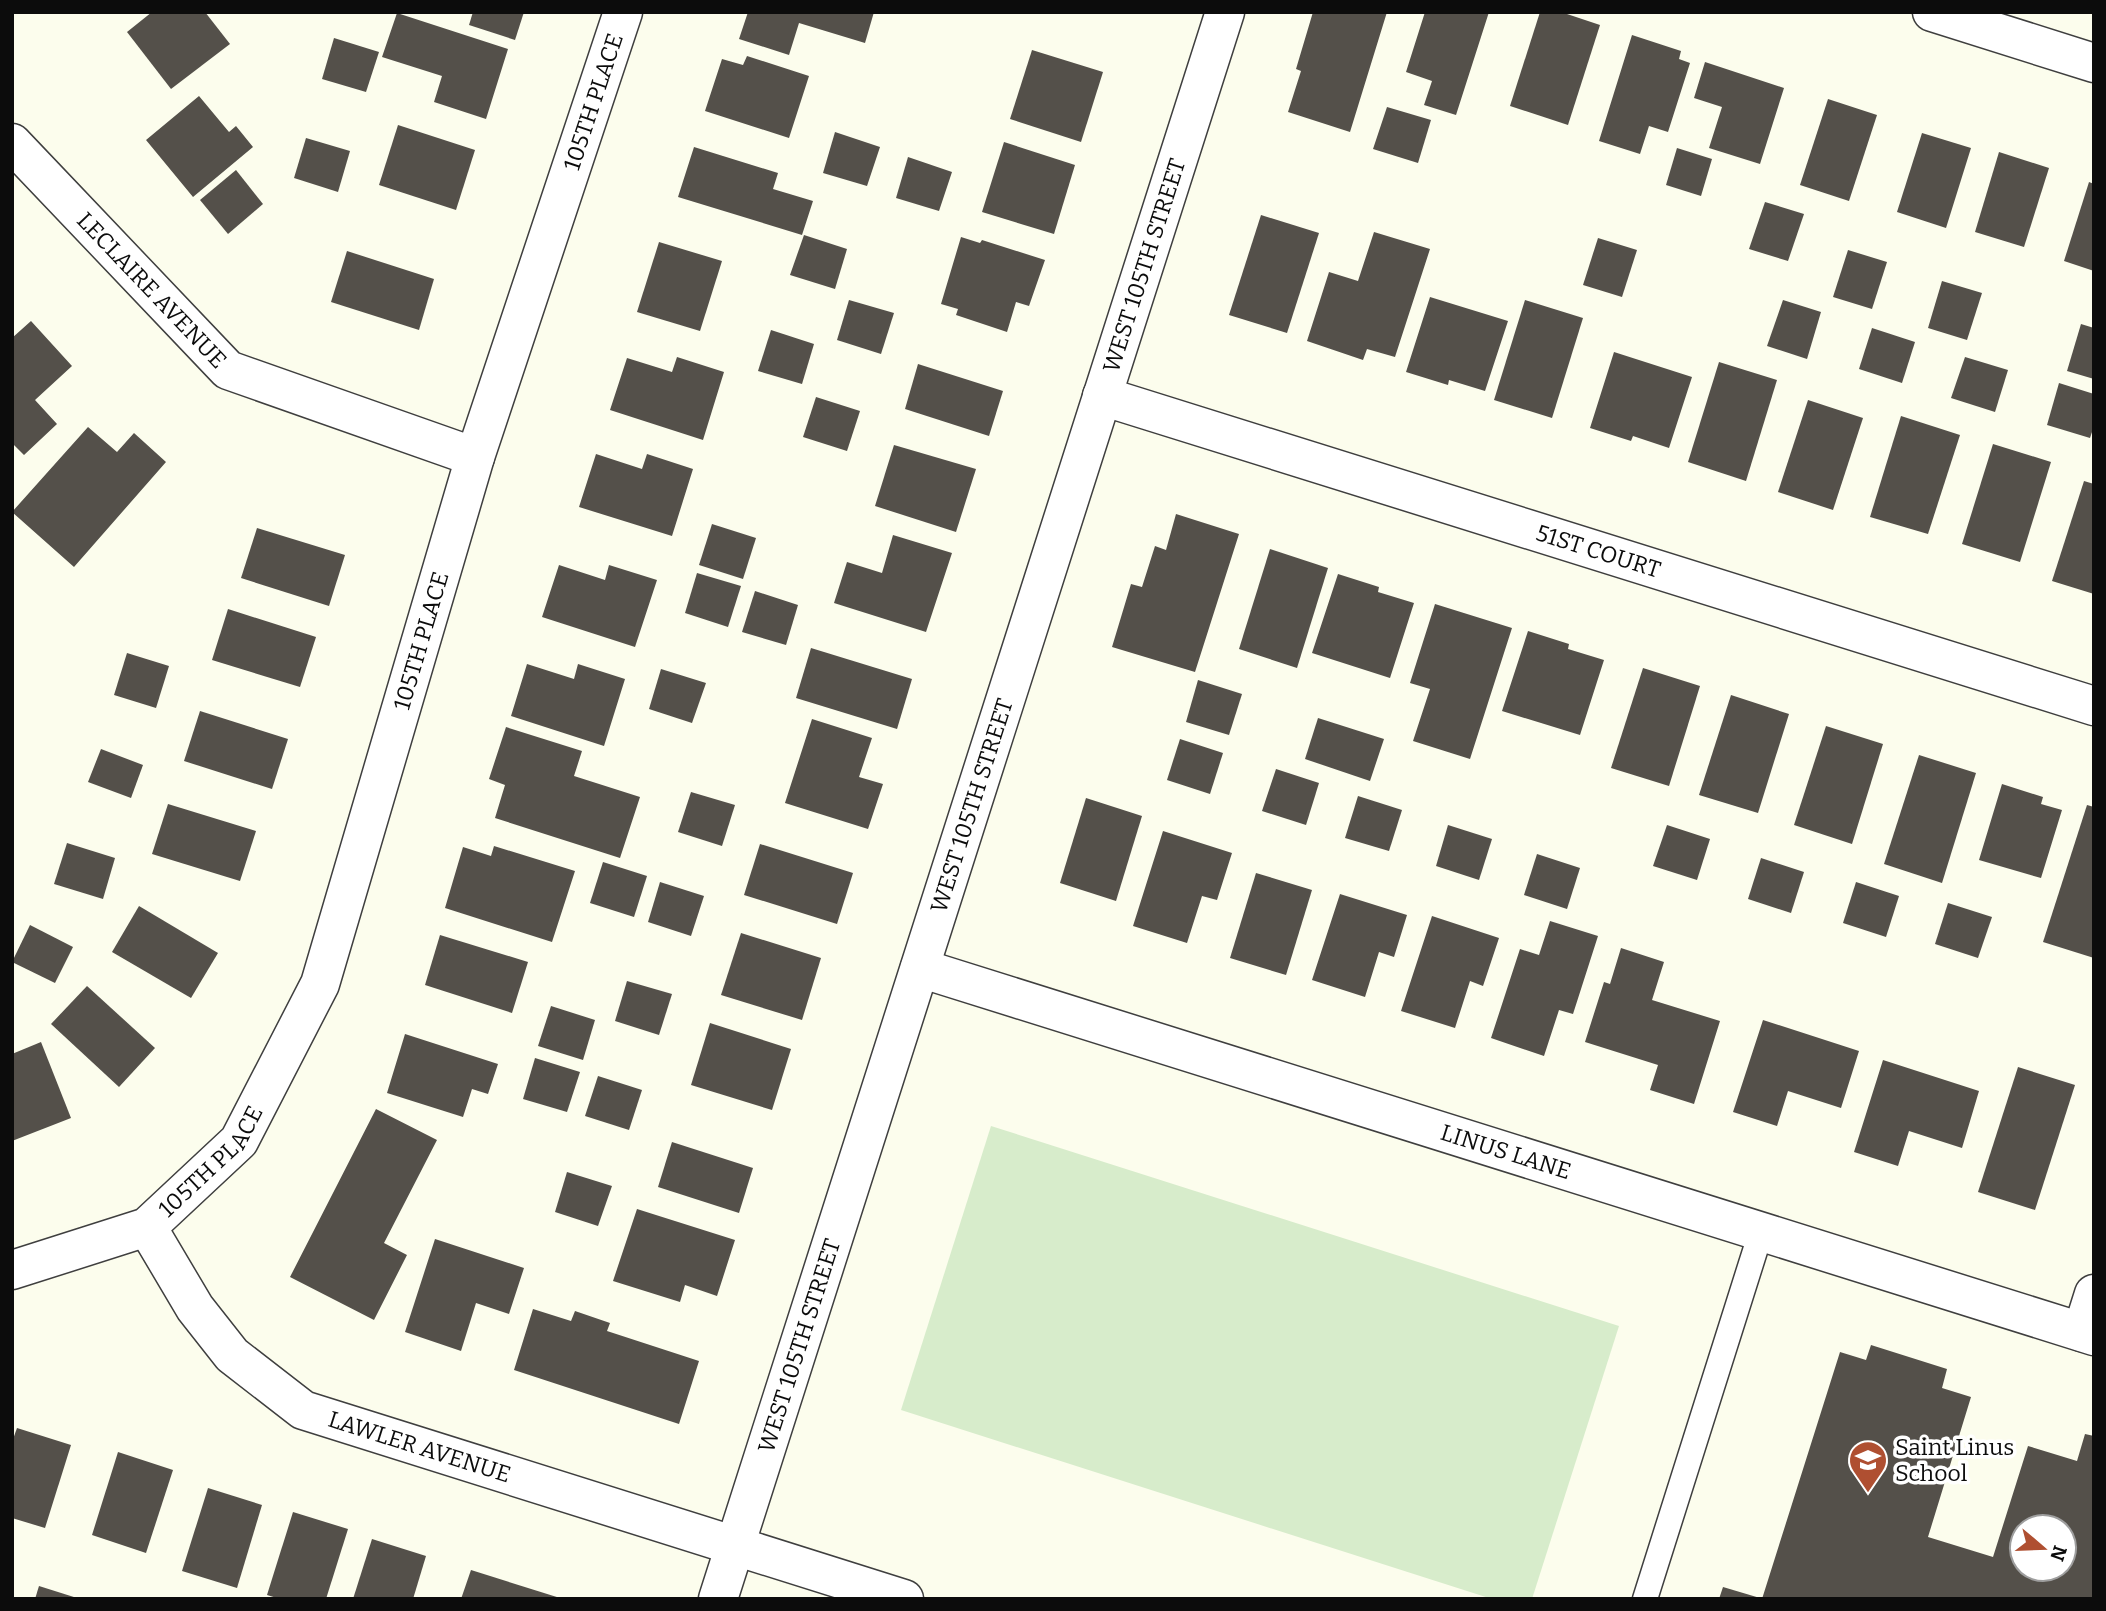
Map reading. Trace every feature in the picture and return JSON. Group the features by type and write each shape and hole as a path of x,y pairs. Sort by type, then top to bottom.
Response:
{"street":[{"name":"105TH PLACE","path":"147,1227 239,1140 320,984 475,457 622,12"},
{"name":"WEST 105TH STREET","path":"718,1599 1225,12"},
{"path":"1932,12 2094,63"},
{"name":"LECLAIRE AVENUE","path":"12,143 228,370 475,457"},
{"name":"51ST COURT","path":"1102,396 2094,706"},
{"name":"LINUS LANE","path":"920,968 2088,1334"},
{"path":"12,1270 147,1227"},
{"name":"LAWLER AVENUE","path":"147,1227 195,1308 232,1355 303,1410 904,1599"},
{"path":"2088,1334 2094,1294"}],"lane":[{"path":"1645,1599 1761,1232"}],"green space":[{"path":"991,1126 1619,1326 1532,1599 1492,1599 901,1410"}],"building":[{"path":"152,12 205,12 230,44 171,89 127,32"},
{"path":"473,12 524,12 515,40 469,25"},
{"path":"748,12 874,12 865,43 799,23 789,55 739,39"},
{"path":"1313,12 1387,12 1350,132 1288,112 1301,71 1296,69"},
{"path":"1425,12 1489,12 1456,115 1424,105 1432,81 1406,72"},
{"path":"1540,12 1561,12 1600,25 1568,125 1510,106"},
{"path":"397,13 508,49 486,119 434,102 442,76 382,57"},
{"path":"1632,35 1681,51 1679,59 1690,63 1668,132 1649,126 1640,154 1599,141"},
{"path":"334,38 379,52 366,92 322,79"},
{"path":"1032,50 1103,72 1081,142 1010,119"},
{"path":"747,56 809,76 789,138 705,111 722,59 743,65"},
{"path":"1705,62 1784,88 1760,164 1709,148 1722,107 1694,98"},
{"path":"199,96 229,132 236,126 253,147 193,197 146,140"},
{"path":"1828,99 1877,115 1849,201 1800,185"},
{"path":"1387,107 1431,120 1418,163 1373,149"},
{"path":"398,125 475,150 456,210 379,185"},
{"path":"835,132 880,147 867,186 823,173"},
{"path":"1922,133 1971,148 1946,228 1897,212"},
{"path":"306,138 350,151 338,192 294,178"},
{"path":"1004,142 1075,165 1054,234 982,212"},
{"path":"694,147 778,173 773,189 813,201 802,235 678,197"},
{"path":"1677,148 1712,159 1701,196 1666,185"},
{"path":"1999,152 2049,168 2024,247 1975,232"},
{"path":"908,157 952,172 939,211 896,198"},
{"path":"236,170 263,204 228,234 200,200"},
{"path":"2089,182 2094,184 2094,271 2064,261"},
{"path":"1765,202 1804,214 1788,261 1749,249"},
{"path":"1261,215 1319,233 1287,333 1229,315"},
{"path":"1374,232 1430,249 1395,357 1367,349 1363,360 1307,341 1329,272 1358,281"},
{"path":"804,235 847,249 835,289 790,275"},
{"path":"961,237 980,243 982,240 1045,260 1029,306 1016,302 1007,332 956,315 958,309 941,304"},
{"path":"1598,238 1637,250 1622,297 1583,285"},
{"path":"659,242 722,261 700,331 637,312"},
{"path":"1848,250 1887,262 1872,309 1833,297"},
{"path":"347,251 434,279 419,330 331,302"},
{"path":"1942,281 1982,293 1967,340 1928,328"},
{"path":"1430,297 1508,321 1485,391 1449,380 1448,385 1406,372"},
{"path":"849,300 894,313 881,354 837,340"},
{"path":"1525,300 1583,318 1552,418 1494,400"},
{"path":"1783,300 1821,312 1807,359 1767,346"},
{"path":"31,321 72,366 35,400 57,424 24,455 12,443 12,338"},
{"path":"2081,324 2094,328 2094,379 2067,371"},
{"path":"1872,328 1915,342 1902,383 1859,369"},
{"path":"771,330 814,344 802,384 758,371"},
{"path":"1614,352 1692,377 1669,448 1633,436 1631,441 1590,428"},
{"path":"677,357 724,372 703,440 610,410 627,358 672,372"},
{"path":"1965,357 2008,370 1995,412 1951,398"},
{"path":"1719,362 1777,380 1746,481 1688,462"},
{"path":"918,364 1003,391 989,436 905,409"},
{"path":"2059,383 2094,394 2094,426 2090,438 2047,425"},
{"path":"816,397 860,411 847,451 803,437"},
{"path":"1808,400 1863,418 1833,510 1778,492"},
{"path":"1901,416 1960,435 1928,534 1870,517"},
{"path":"88,427 117,452 134,433 166,462 74,567 12,512"},
{"path":"1993,444 2051,462 2020,562 1962,544"},
{"path":"894,445 976,469 956,532 875,506"},
{"path":"596,454 642,469 647,454 693,469 672,536 579,507"},
{"path":"2084,481 2094,484 2094,594 2052,581"},
{"path":"1176,514 1239,534 1195,672 1112,647 1131,584 1142,587 1155,546 1166,550"},
{"path":"712,524 756,538 743,579 699,565"},
{"path":"257,528 345,555 329,606 241,578"},
{"path":"893,535 952,553 926,632 834,603 847,562 882,573"},
{"path":"1270,549 1328,568 1297,668 1239,649"},
{"path":"559,565 605,580 609,565 657,580 635,647 542,617"},
{"path":"697,573 741,586 728,627 685,613"},
{"path":"1338,574 1379,587 1378,592 1414,603 1390,678 1312,653"},
{"path":"755,591 798,605 786,645 742,632"},
{"path":"1435,604 1512,628 1470,759 1413,741 1430,689 1410,683"},
{"path":"228,609 316,637 300,687 212,660"},
{"path":"1528,631 1569,644 1568,649 1604,660 1580,735 1502,711"},
{"path":"811,648 912,679 897,729 796,698"},
{"path":"127,653 169,666 156,708 114,695"},
{"path":"527,664 574,679 578,664 625,679 604,746 511,716"},
{"path":"1643,668 1700,686 1669,786 1611,768"},
{"path":"661,669 706,683 692,723 649,709"},
{"path":"1198,680 1242,694 1229,735 1186,722"},
{"path":"1731,695 1789,714 1758,813 1699,795"},
{"path":"200,711 288,739 272,789 184,761"},
{"path":"1318,718 1384,739 1370,781 1305,759"},
{"path":"812,719 872,738 859,777 883,784 868,829 785,803"},
{"path":"1826,726 1883,744 1852,844 1794,825"},
{"path":"506,727 582,751 574,776 640,797 620,858 495,818 505,785 489,779"},
{"path":"1180,739 1223,753 1210,794 1167,780"},
{"path":"101,749 143,765 131,798 88,782"},
{"path":"1919,755 1976,773 1942,883 1884,864"},
{"path":"1276,769 1319,783 1306,825 1262,811"},
{"path":"2002,784 2043,797 2041,804 2062,810 2041,878 1979,860"},
{"path":"691,792 735,805 722,846 678,832"},
{"path":"1358,796 1402,810 1389,851 1345,838"},
{"path":"1086,798 1142,816 1116,901 1060,883"},
{"path":"168,804 256,831 240,881 152,854"},
{"path":"2087,805 2094,807 2094,958 2043,942"},
{"path":"1448,825 1492,839 1479,880 1436,866"},
{"path":"1667,825 1710,839 1697,880 1653,866"},
{"path":"1163,831 1232,853 1217,900 1202,896 1187,943 1133,926"},
{"path":"67,843 115,858 103,899 54,884"},
{"path":"760,844 853,873 837,924 744,895"},
{"path":"494,846 575,871 552,942 445,908 463,847 491,856"},
{"path":"1537,854 1580,868 1567,909 1524,895"},
{"path":"1761,858 1804,872 1791,913 1748,899"},
{"path":"603,862 647,876 634,917 590,903"},
{"path":"1256,873 1312,890 1286,975 1230,958"},
{"path":"660,882 704,896 691,936 648,922"},
{"path":"1856,882 1899,896 1886,937 1843,923"},
{"path":"1340,894 1407,915 1394,957 1379,952 1365,997 1312,980"},
{"path":"1948,903 1992,917 1978,958 1935,944"},
{"path":"139,906 218,953 191,998 112,952"},
{"path":"1432,916 1499,938 1483,986 1470,981 1455,1028 1401,1011"},
{"path":"1550,921 1598,936 1573,1014 1559,1010 1544,1056 1491,1038 1520,949 1539,955"},
{"path":"30,925 73,947 55,983 12,962"},
{"path":"741,933 821,958 802,1020 721,995"},
{"path":"440,935 528,962 512,1013 425,985"},
{"path":"1621,948 1664,962 1652,1000 1720,1021 1694,1104 1650,1090 1658,1065 1585,1042 1604,982 1610,984"},
{"path":"627,981 672,994 659,1035 615,1021"},
{"path":"87,986 155,1048 119,1087 51,1024"},
{"path":"551,1006 595,1020 583,1060 538,1046"},
{"path":"1763,1020 1859,1051 1841,1108 1788,1091 1777,1126 1733,1112"},
{"path":"710,1023 791,1049 772,1110 691,1085"},
{"path":"405,1034 498,1064 488,1094 472,1089 463,1117 387,1093"},
{"path":"41,1042 71,1118 12,1141 12,1054"},
{"path":"535,1058 580,1072 567,1112 523,1099"},
{"path":"1883,1060 1979,1091 1962,1148 1909,1131 1898,1166 1854,1152"},
{"path":"2018,1067 2075,1085 2035,1210 1978,1192"},
{"path":"598,1076 642,1090 629,1130 585,1116"},
{"path":"376,1109 437,1140 384,1243 407,1255 374,1320 290,1277"},
{"path":"672,1142 753,1168 739,1213 658,1187"},
{"path":"567,1172 612,1186 598,1226 555,1212"},
{"path":"637,1209 735,1240 717,1296 685,1285 680,1302 613,1281"},
{"path":"435,1239 524,1268 509,1314 476,1303 461,1351 405,1332"},
{"path":"533,1309 571,1321 575,1311 610,1323 607,1331 699,1361 679,1424 514,1370"},
{"name":"Saint Linus School","path":"1871,1345 1947,1369 1942,1388 1971,1397 1928,1537 1993,1557 2028,1446 2077,1461 2085,1434 2094,1436 2094,1599 1762,1599 1840,1352 1866,1360"},
{"path":"17,1428 71,1445 45,1528 12,1518 12,1442"},
{"path":"118,1452 173,1470 146,1553 92,1535"},
{"path":"208,1488 262,1505 237,1588 182,1571"},
{"path":"293,1512 348,1529 326,1599 280,1599 267,1595"},
{"path":"372,1539 426,1556 413,1599 353,1599"},
{"path":"471,1570 560,1598 560,1599 461,1599"},
{"path":"39,1586 77,1598 77,1599 35,1599"},
{"path":"1723,1587 1760,1598 1760,1599 1719,1599"}],"place":[{"name":"Saint Linus School","path":"1868,1494"}]}
